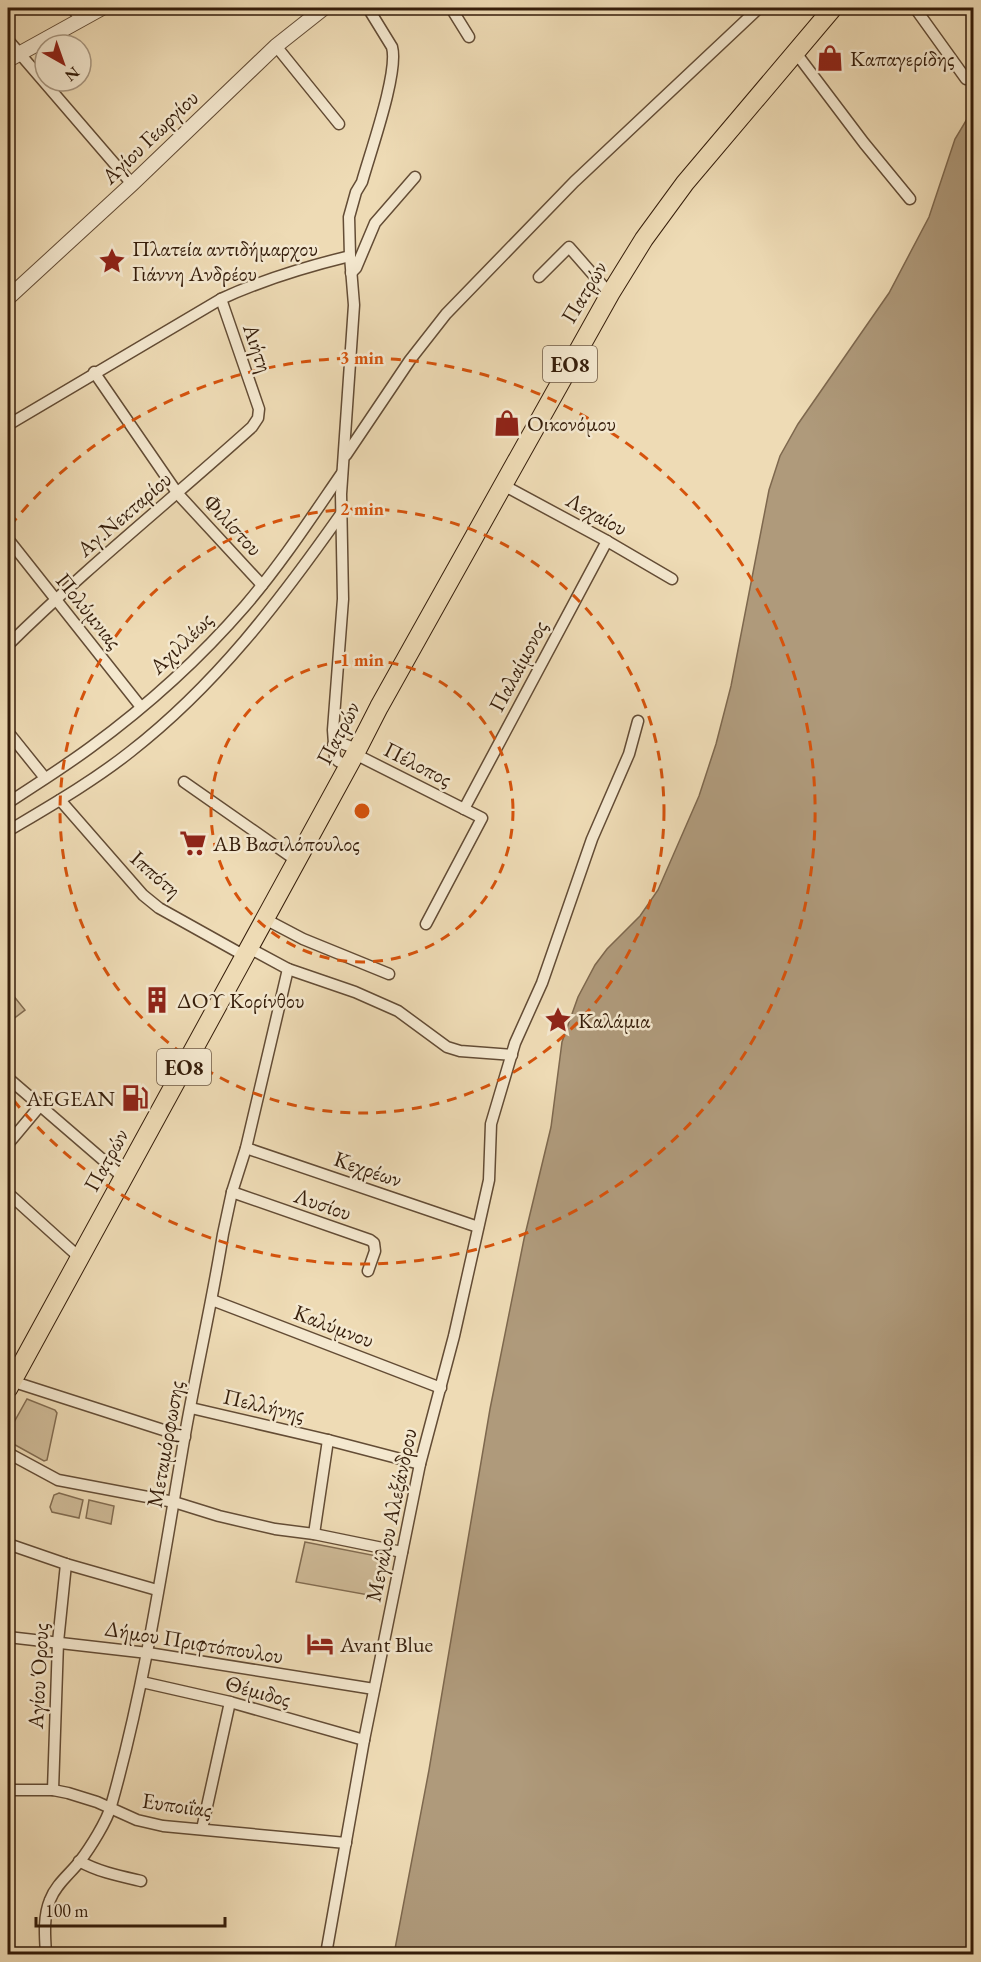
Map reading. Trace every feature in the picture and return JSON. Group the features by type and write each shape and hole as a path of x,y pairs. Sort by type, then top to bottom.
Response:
{"main road":[{"name":"Πατρών","path":"9,1384 610,294 644,239 686,183 833,8"}],"street":[{"path":"13,57 76,13 102,8"},
{"name":"Αγίου Γεωργίου","path":"8,298 132,184 276,46 324,8"},
{"path":"333,745 341,743 354,756 338,761 335,758 333,745 343,599 341,514 354,305 350,256 350,207 362,182 391,79 394,58 392,47 368,8"},
{"path":"451,8 469,37"},
{"path":"344,458 410,360 446,314 574,182 759,8"},
{"path":"915,8 966,79"},
{"path":"8,40 13,57 132,184"},
{"path":"276,46 339,124"},
{"path":"796,53 910,199"},
{"path":"351,273 356,268 375,223 415,177"},
{"path":"540,277 569,247 610,294"},
{"path":"8,425 94,372 221,299 247,287 308,266 350,256"},
{"name":"Αιήτη","path":"221,299 259,409"},
{"name":"Φιλίστου","path":"94,372 178,494 262,585"},
{"name":"Αγ.Νεκταρίου","path":"8,645 54,599 178,494 252,427 258,418 259,409"},
{"name":"Αχιλλέως","path":"8,803 91,748 189,665 239,613 262,585 343,473"},
{"name":"Λεχαίου","path":"503,486 607,541 672,579"},
{"path":"8,831 99,776 160,728 212,678 248,639 283,596 341,514"},
{"name":"Πολύμνιας","path":"8,539 141,707"},
{"name":"Παλαίμονος","path":"464,809 607,541"},
{"name":"Μεγάλου Αλεξάνδρου","path":"326,1954 364,1740 420,1464 441,1388 490,1174 491,1124 520,1032 542,983 592,839 629,754 638,721"},
{"path":"8,732 45,778"},
{"name":"Πέλοπος","path":"354,756 464,809"},
{"path":"184,782 297,861"},
{"name":"Ιππότη","path":"60,801 143,895 159,908 247,952"},
{"path":"426,924 482,818 464,809"},
{"path":"265,919 303,939 389,974"},
{"path":"247,952 355,992 398,1011 447,1047 460,1051 512,1055"},
{"name":"Μεταμόρφωσης","path":"46,1954 45,1925 49,1903 58,1885 79,1862 92,1843 110,1809 142,1682 185,1437 232,1192 246,1148 288,969"},
{"path":"8,1078 124,1178"},
{"path":"8,1144 39,1107"},
{"name":"Κεχρέων","path":"246,1148 478,1227"},
{"name":"Λυσίου","path":"232,1192 370,1240 374,1243 375,1251 368,1271"},
{"path":"8,1193 80,1258"},
{"name":"Καλύμνου","path":"212,1300 441,1388"},
{"path":"9,1384 185,1437"},
{"name":"Πελλήνης","path":"191,1408 420,1464"},
{"name":"Πελλήνης","path":"314,1534 328,1440"},
{"path":"8,1453 58,1480 174,1502 230,1519 275,1529 314,1534 402,1552"},
{"path":"8,1544 66,1564 157,1590"},
{"name":"Αγίου Όρους","path":"53,1790 58,1642 66,1564"},
{"name":"Δήμου Πριφτόπουλου","path":"8,1637 148,1653 374,1689"},
{"name":"Θέμιδος","path":"142,1682 230,1702 364,1740"},
{"path":"202,1829 230,1702"},
{"name":"Ευποιΐας","path":"8,1790 53,1790 82,1797 137,1821 163,1826 346,1843"},
{"path":"79,1862 111,1875 141,1881"}],"shaded area":[{"path":"973,109 973,1954 394,1954 429,1770 490,1409 524,1239 551,1127 562,1042 578,997 595,965 607,949 640,916 658,890 699,796 731,686 769,490 780,456 798,424 889,293 929,217 955,139"},
{"path":"8,989 25,1010 8,1023"},
{"path":"27,1399 55,1410 57,1413 47,1460 44,1461 8,1441 8,1433"},
{"path":"59,1493 83,1500 79,1518 52,1512 50,1507 54,1495"},
{"path":"89,1500 114,1506 111,1524 86,1518"},
{"path":"305,1542 382,1557 374,1596 296,1582"}],"place":[{"name":"Καπαγερίδης","path":"830,58"},
{"name":"Πλατεία αντιδήμαρχου Γιάννη Ανδρέου","path":"112,261"},
{"name":"Οικονόμου","path":"507,423"},
{"name":"ΑΒ Βασιλόπουλος","path":"193,843"},
{"name":"ΔΟΥ Κορίνθου","path":"157,1000"},
{"name":"Καλάμια","path":"558,1020"},
{"name":"AEGEAN","path":"135,1098"},
{"name":"Avant Blue","path":"320,1644"}]}
